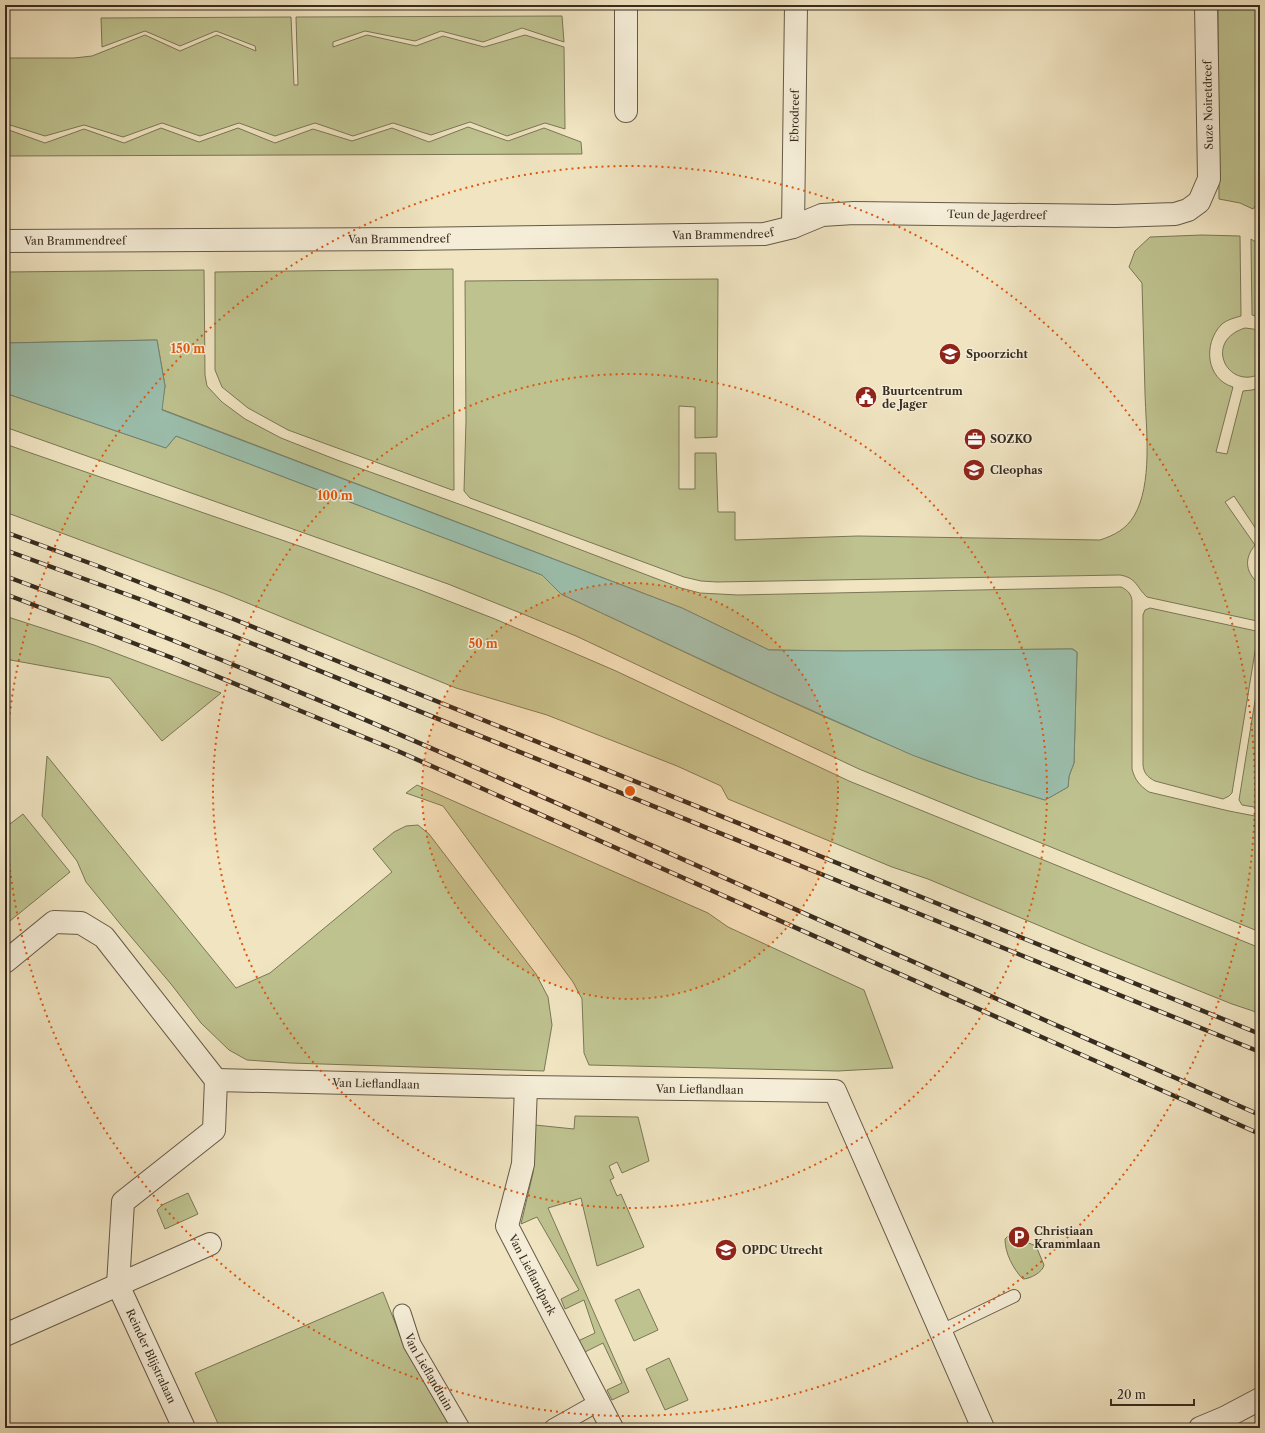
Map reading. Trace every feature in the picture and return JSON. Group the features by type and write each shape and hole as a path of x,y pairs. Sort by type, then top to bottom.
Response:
{"street":[{"path":"626,5 626,111"},
{"name":"Ebrodreef","path":"792,227 796,5"},
{"name":"Suze Noiretdreef","path":"1199,202 1209,179 1206,5"},
{"name":"Teun de Jagerdreef","path":"792,227 822,215 854,213 1116,216 1175,214 1188,210 1199,202"},
{"name":"Van Brammendreef","path":"5,241 409,239 764,234 792,227"},
{"path":"5,962 54,922 81,923 104,937 216,1080 214,1130 123,1202 118,1285"},
{"name":"Van Lieflandlaan","path":"216,1080 526,1087 835,1091 940,1332"},
{"name":"Van Lieflandpark","path":"526,1087 523,1164 507,1226 612,1428"},
{"path":"5,1334 210,1244"},
{"name":"Reinder Blijstralaan","path":"118,1285 184,1428"},
{"name":"Van Lieflandtuin","path":"402,1313 412,1344 461,1428"},
{"path":"940,1332 982,1428"},
{"path":"1200,1428 1224,1418 1260,1399"},
{"path":"552,1428 599,1402"}],"lane":[{"path":"940,1332 1014,1296"}],"shaded area":[{"path":"1218,5 1260,5 1260,199 1253,209 1240,203 1219,199"},
{"path":"562,16 564,42 522,28 483,42 441,31 415,41 365,31 333,42 333,47 367,35 416,46 443,36 484,47 525,35 564,47 565,129 545,123 507,136 470,122 431,135 393,123 353,136 315,123 275,136 239,123 200,136 162,123 123,137 84,125 45,136 5,124 5,58 74,58 92,56 145,35 180,51 217,35 256,51 255,46 216,31 180,46 145,31 102,47 101,18 291,17 294,85 298,85 296,17"},
{"path":"468,127 508,141 544,128 581,142 582,154 5,156 5,129 45,143 84,129 124,143 161,128 199,142 238,128 275,143 313,129 352,141 392,128 429,142"},
{"path":"1202,235 1240,236 1241,316 1225,322 1215,333 1211,342 1210,360 1217,377 1224,383 1233,387 1216,452 1227,454 1243,391 1260,388 1260,535 1234,496 1225,502 1255,545 1249,556 1248,566 1252,576 1260,585 1260,615 1259,620 1257,621 1147,597 1130,578 1120,575 717,582 701,581 684,577 470,498 464,491 466,421 465,281 718,279 717,437 695,438 695,407 679,406 679,489 695,489 695,453 716,453 718,512 735,512 735,540 858,536 1100,540 1120,531 1134,516 1140,503 1146,473 1147,439 1142,283 1129,267 1135,251 1150,237"},
{"path":"1251,239 1260,245 1260,317 1252,315"},
{"path":"453,269 454,490 288,430 248,408 222,387 215,370 215,272"},
{"path":"204,270 205,375 207,386 222,402 245,419 281,438 337,460 492,516 681,588 700,593 738,595 1121,587 1128,591 1132,599 1132,769 1140,785 1149,792 1260,817 1260,932 859,769 576,636 523,614 448,584 5,427 5,393 166,448 176,436 542,575 561,594 779,696 927,761 1045,800 1068,787 1069,776 1074,763 1077,652 1073,649 842,651 769,650 682,608 161,409 165,386 157,340 5,343 5,272"},
{"path":"1245,328 1260,331 1260,374 1248,377 1238,375 1230,370 1224,362 1223,352 1225,343 1232,334"},
{"path":"157,340 165,386 162,410 682,608 769,650 842,651 1072,649 1077,652 1074,763 1069,776 1068,787 1045,800 978,779 912,755 775,694 561,594 542,575 176,436 166,448 5,393 5,343"},
{"path":"5,444 302,547 495,619 616,671 849,781 1260,948 1260,1015 1095,949 928,879 892,867 728,799 721,786 677,766 547,715 456,688 223,593 5,512"},
{"path":"1150,608 1256,631 1258,633 1232,793 1223,799 1155,781 1146,774 1144,770 1143,615 1145,610"},
{"path":"5,616 94,645 221,693 162,741 110,678 5,659"},
{"path":"1260,670 1260,808 1242,805 1239,800"},
{"path":"47,756 236,988 270,973 392,872 373,849 394,832 406,826 418,825 429,834 536,974 548,997 552,1025 544,1071 290,1063 247,1060 229,1050 201,1023 171,984 86,882 77,861 42,816"},
{"path":"417,785 708,913 728,927 864,990 893,1068 838,1071 589,1065 584,1053 582,999 573,982 443,806 406,793"},
{"path":"23,814 70,872 5,925 5,826 6,827"},
{"path":"575,1116 638,1117 649,1161 622,1173 617,1162 609,1166 614,1178 610,1180 617,1196 621,1194 644,1247 597,1266 581,1198 548,1208 629,1392 612,1400 607,1390 622,1383 603,1343 583,1353 578,1341 595,1333 584,1300 565,1309 561,1299 579,1290 537,1217 521,1224 533,1173 535,1125 574,1129"},
{"path":"188,1193 198,1214 165,1229 157,1210 162,1205"},
{"path":"1009,1235 1036,1246 1044,1265 1039,1273 1026,1279 1023,1279 1019,1275 1006,1250 1005,1239"},
{"path":"639,1289 658,1330 634,1341 615,1300"},
{"path":"383,1292 405,1348 452,1428 220,1428 195,1373"},
{"path":"669,1358 688,1400 665,1410 646,1369"}],"railway":[{"path":"5,532 226,616 1260,1034"},
{"path":"5,550 142,600 241,639 1260,1052"},
{"path":"5,576 188,646 368,721 548,799 1260,1115"},
{"path":"5,594 175,659 400,752 1260,1134"}],"place":[{"name":"Spoorzicht","path":"950,354"},
{"name":"Buurtcentrum de Jager","path":"866,397"},
{"name":"SOZKO","path":"975,439"},
{"name":"Cleophas","path":"974,470"},
{"name":"Christiaan Krammlaan","path":"1019,1237"},
{"name":"OPDC Utrecht","path":"726,1250"}]}
